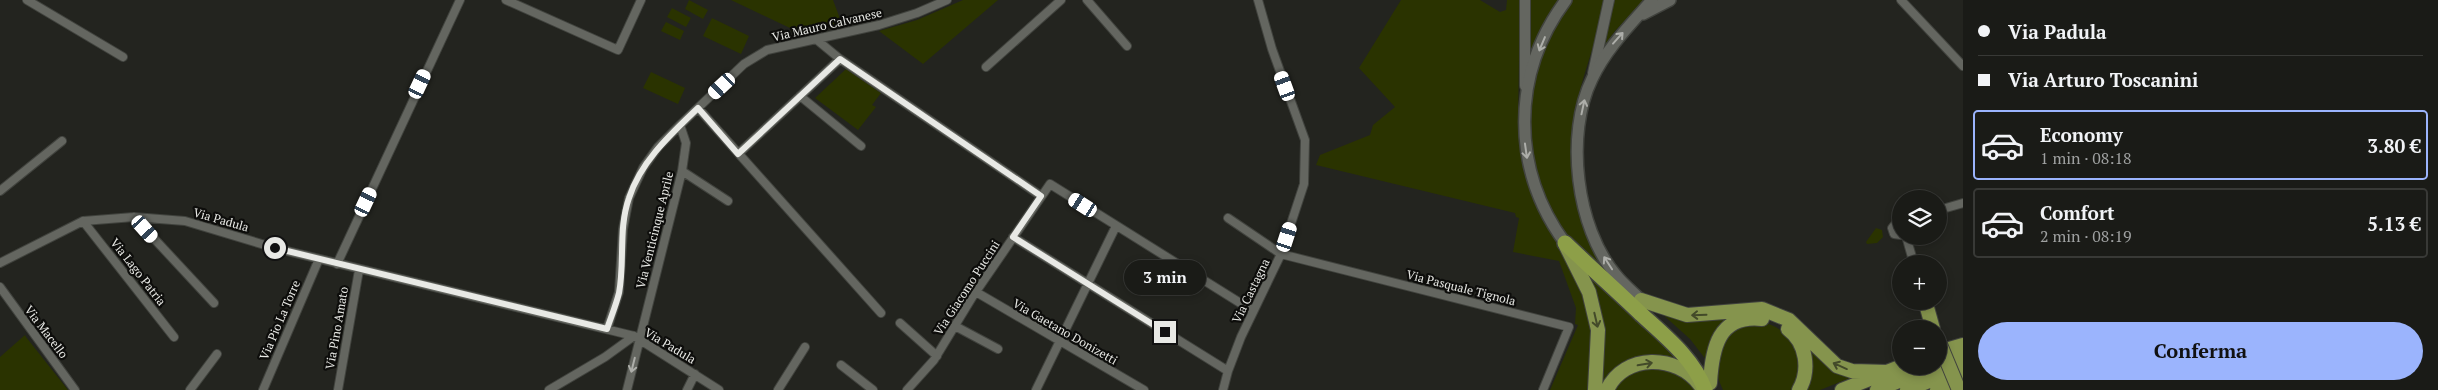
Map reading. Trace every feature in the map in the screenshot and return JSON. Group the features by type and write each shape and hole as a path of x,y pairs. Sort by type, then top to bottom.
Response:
{"highway":[{"path":"1565,243 1679,350 1708,388"},
{"path":"1565,243 1589,292 1598,330 1595,390"},
{"path":"1641,300 1687,315 1762,309 1789,320 1837,366 1852,371 1888,372"},
{"path":"1641,300 1690,351 1702,368 1708,388"},
{"path":"1708,388 1711,356 1717,340 1725,330 1737,322 1754,318 1779,323 1791,332 1800,344 1807,371 1799,390"},
{"path":"1947,350 1963,345"},
{"path":"1947,361 1963,354"},
{"path":"1947,361 1959,390"},
{"path":"1606,390 1617,375 1631,366 1657,362 1678,367 1708,388"},
{"path":"1908,390 1963,367"},
{"path":"1842,390 1892,370"},
{"path":"1877,390 1913,375"},
{"path":"1937,390 1963,380"}],"main road":[{"path":"1641,300 1616,275 1602,254 1591,231 1582,201 1578,175 1578,140 1587,93 1592,79 1613,44 1652,0"},
{"path":"1637,18 1670,0"},
{"path":"1565,1 1547,32 1535,60 1526,102 1524,133 1532,180 1543,208 1565,243"}],"street":[{"path":"27,0 123,58"},
{"path":"337,264 460,0"},
{"path":"506,0 618,50 641,0"},
{"name":"Via Mauro Calvanese","path":"607,329 619,292 623,229 629,198 643,168 658,148 680,125 744,64 767,50 879,25 916,14 947,0"},
{"path":"986,67 1061,0"},
{"path":"1087,0 1127,46"},
{"name":"Via Castagna","path":"1223,390 1228,371 1281,254 1304,184 1304,140 1272,49 1258,0"},
{"path":"1525,0 1526,102"},
{"path":"1592,79 1609,0"},
{"path":"1901,0 1963,66"},
{"path":"817,40 840,59 1041,196 1050,184 1254,312"},
{"path":"738,154 840,59"},
{"path":"800,96 861,146"},
{"path":"698,108 881,313"},
{"name":"Via Venticinque Aprile","path":"626,390 636,338 682,171 686,143 680,125"},
{"path":"0,191 62,140"},
{"path":"682,171 728,201"},
{"name":"Via Giacomo Puccini","path":"907,390 937,356 976,292 1041,196"},
{"path":"1947,208 1963,203"},
{"path":"134,217 214,303"},
{"name":"Via Padula","path":"1,259 84,221 134,217 185,221 359,270 607,329 636,338 719,390"},
{"path":"1228,218 1281,254"},
{"name":"Via Lago Patria","path":"84,221 174,337"},
{"path":"1036,390 1116,226"},
{"path":"1013,237 1228,371"},
{"name":"Via Pasquale Tignola","path":"1281,254 1569,327 1543,390"},
{"name":"Via Pio La Torre","path":"262,390 319,259"},
{"name":"Via Pino Amato","path":"338,390 359,270"},
{"name":"Via Macello","path":"0,287 76,390"},
{"name":"Via Gaetano Donizetti","path":"976,292 1060,343 1144,390"},
{"path":"900,323 937,356"},
{"path":"955,326 998,349"},
{"path":"549,390 636,338"},
{"path":"778,390 805,348"},
{"path":"190,390 217,354"},
{"path":"841,365 873,390"},
{"path":"687,390 696,374"}],"green space":[{"path":"689,0 708,10 703,19 685,9"},
{"path":"731,0 833,0 842,24 793,35 790,28"},
{"path":"963,0 998,0 923,64 879,31 917,20"},
{"path":"1401,0 1480,0 1500,12 1506,10 1507,0 1520,0 1518,120 1522,163 1534,200 1575,271 1592,316 1590,390 1550,390 1578,325 1575,324 1576,308 1559,261 1513,252 1519,218 1516,217 1515,213 1316,165 1320,155 1370,135 1373,125 1395,107 1359,68"},
{"path":"1528,0 1560,0 1547,20 1530,67"},
{"path":"1573,0 1605,0 1578,98 1573,128 1573,158 1574,179 1615,282 1564,231 1548,204 1537,176 1531,145 1530,114 1534,83 1543,53 1556,25"},
{"path":"1612,0 1644,0 1615,31 1604,46"},
{"path":"672,8 691,18 686,27 667,17"},
{"path":"712,18 749,36 741,54 703,36"},
{"path":"666,22 684,31 680,40 661,31"},
{"path":"846,69 881,93 872,105 876,107 858,130 815,98"},
{"path":"651,72 685,88 678,104 643,88"},
{"path":"1876,228 1882,230 1883,237 1877,243 1867,244 1866,242"},
{"path":"1579,260 1684,361 1656,356 1602,390 1601,371"},
{"path":"1661,313 1744,314 1707,361 1690,339"},
{"path":"1762,322 1781,330 1792,340 1799,352 1801,366 1794,390 1723,390 1716,365 1722,346 1732,330"},
{"path":"25,335 68,390 0,390 0,357"},
{"path":"1800,335 1855,376 1820,390 1804,390"},
{"path":"1663,365 1701,390 1613,390 1629,373"}],"route":[{"path":"275,248 607,329 619,292 623,229 629,198 643,168 658,148 698,108 738,154 840,59 1041,196 1013,237 1165,332"}]}
